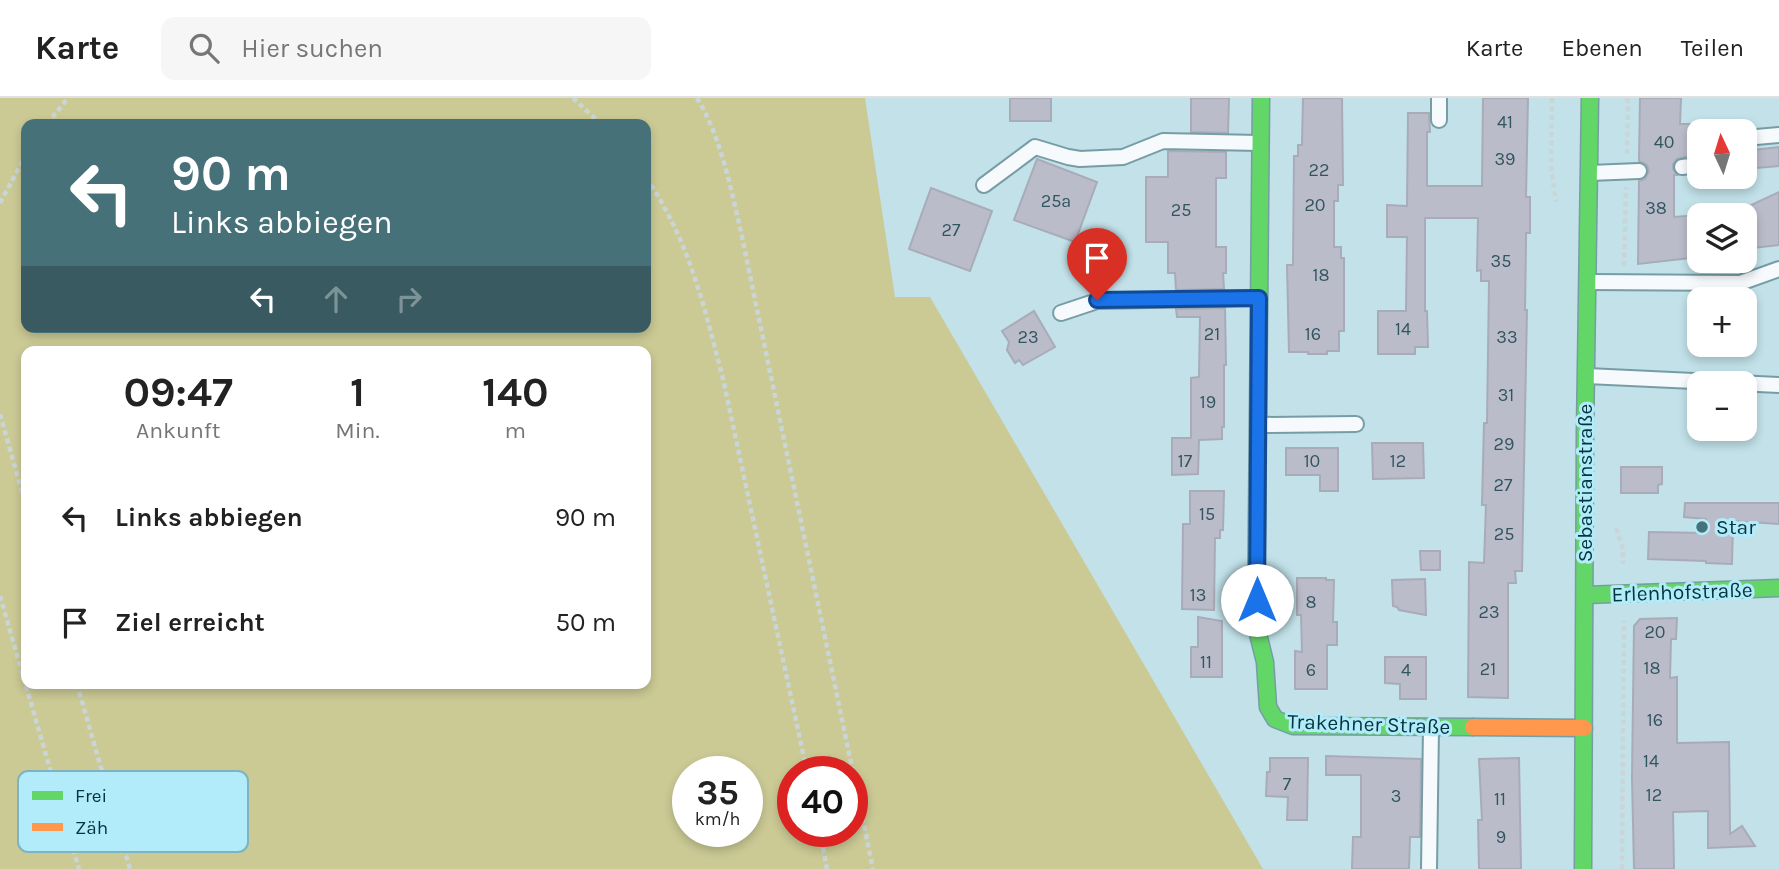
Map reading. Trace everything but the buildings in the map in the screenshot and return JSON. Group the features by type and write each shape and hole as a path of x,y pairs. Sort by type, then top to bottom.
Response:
{"street":[{"name":"Trakehner Straße","path":"1261,98 1256,625 1266,675 1265,697 1271,715 1277,721 1293,726 1584,729"},
{"name":"Sebastianstraße","path":"1583,869 1590,98"},
{"name":"Erlenhofstraße","path":"1585,595 1779,589"}],"lane":[{"path":"1439,98 1439,120"},
{"path":"1757,137 1779,135"},
{"path":"984,185 1035,147 1080,159 1123,157 1163,141 1260,143"},
{"path":"1682,167 1687,166"},
{"path":"1588,173 1633,172"},
{"path":"1587,282 1740,283 1779,269"},
{"path":"1061,313 1097,300 1259,298"},
{"path":"1586,376 1779,385"},
{"path":"1258,425 1356,424"},
{"path":"1429,869 1431,727"}],"path":[{"path":"51,119 68,98"},
{"path":"573,98 596,119"},
{"path":"697,98 716,140 738,220 873,869"},
{"path":"1618,282 1623,269 1633,172 1627,98"},
{"path":"0,203 21,164"},
{"path":"651,187 687,256 724,383 804,756"},
{"path":"0,414 21,488"},
{"path":"1614,521 1623,549 1622,869"},
{"path":"0,596 21,669"},
{"path":"27,689 51,771"},
{"path":"78,689 102,771"},
{"path":"823,847 827,869"},
{"path":"74,852 79,869"},
{"path":"125,852 130,869"}],"shaded area":[{"path":"0,98 865,98 895,297 930,297 1263,869 0,869"}],"traffic: fast":[{"path":"1261,98 1256,626 1265,662 1268,707 1275,719 1293,726 1473,727"},
{"path":"1583,869 1590,98"},
{"path":"1585,595 1779,588"}],"traffic: slow":[{"path":"1473,727 1584,728"}],"place":[{"name":"Star","path":"1702,527"}],"route":[{"path":"1097,300 1259,298 1257,600"}]}
